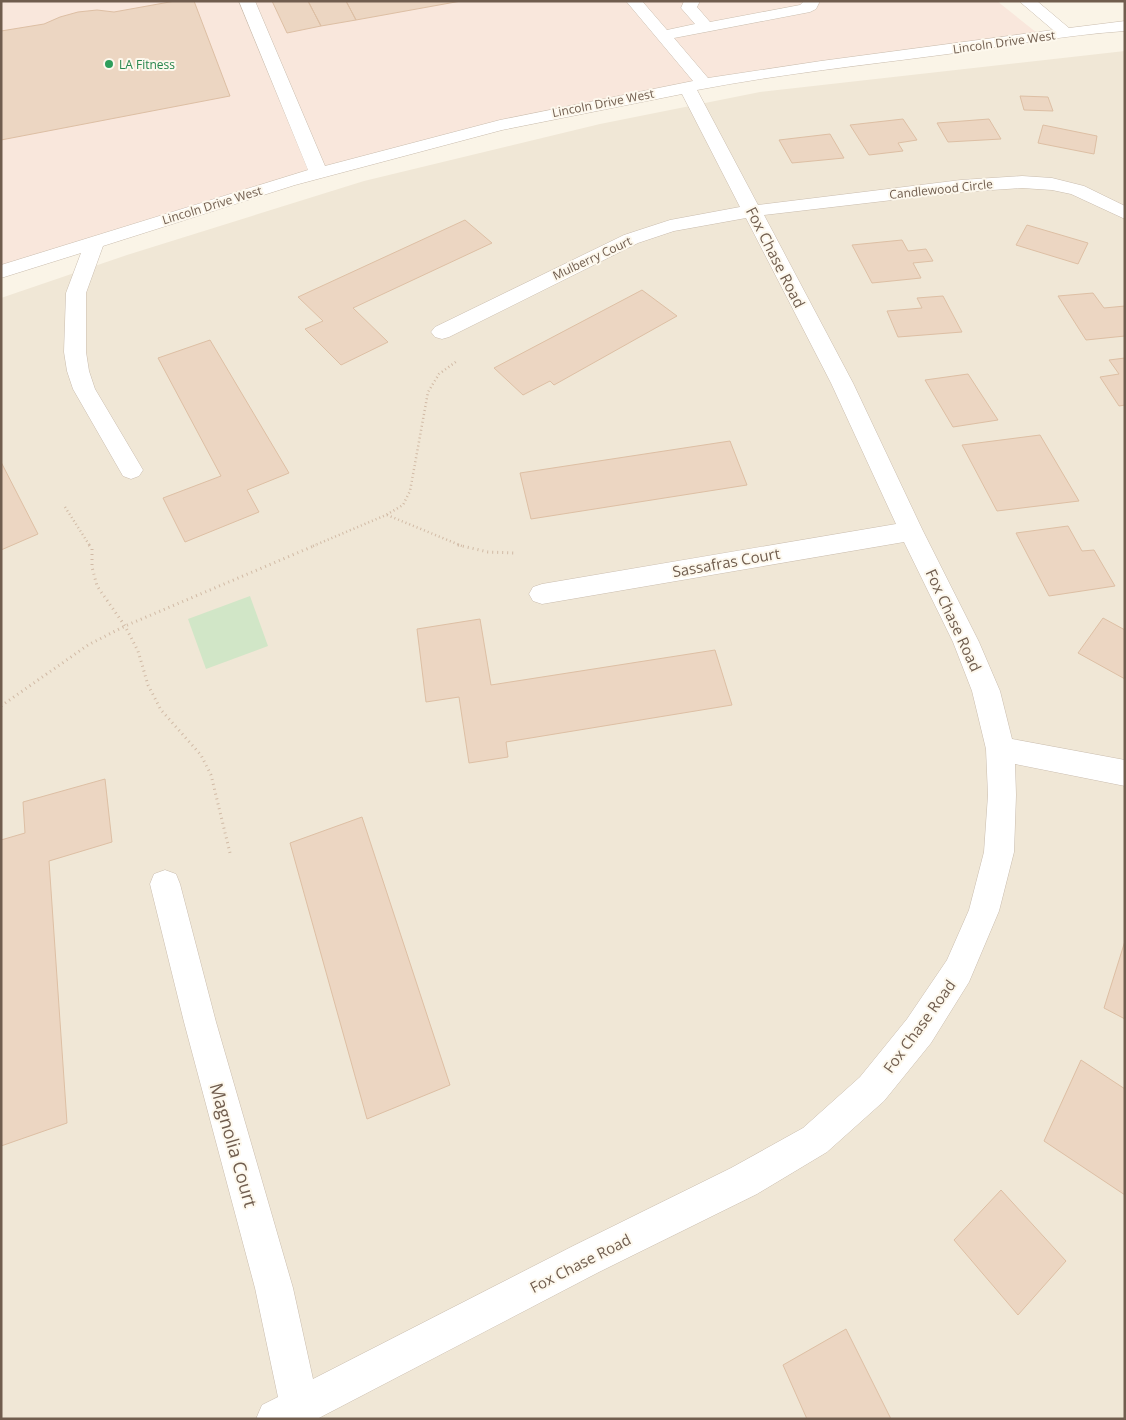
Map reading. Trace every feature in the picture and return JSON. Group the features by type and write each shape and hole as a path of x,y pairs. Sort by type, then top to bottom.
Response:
{"street":[{"path":"247,1 318,172"},
{"name":"Fox Chase Road","path":"288,1412 586,1259 744,1181 814,1140 872,1089 919,1031 958,971 984,911 999,852 1002,795 1000,749 986,690 966,642 911,531 842,383 752,211 695,85 664,35 634,1"},
{"path":"692,1 689,8 707,28"},
{"path":"664,35 804,9 811,6 812,1"},
{"path":"1027,1 1066,33"},
{"name":"Lincoln Drive West","path":"1,272 318,172 500,125 695,85 830,64 1125,26"},
{"name":"Candlewood Circle","path":"752,211 961,186 1022,182 1052,184 1077,190 1125,213"},
{"name":"Mulberry Court","path":"442,332 631,239 688,222 752,211"},
{"path":"95,241 76,293 75,352 78,371 84,389 131,470"},
{"name":"Sassafras Court","path":"542,594 911,531"},
{"path":"1000,749 1125,773"},
{"name":"Magnolia Court","path":"165,884 200,1022 274,1288 288,1412"}],"path":[{"path":"1,706 88,645 124,626 403,505 410,491 428,392 434,379 442,369 457,361"},
{"path":"65,507 92,548 92,567 97,586 138,651 148,685 161,710 202,756 211,775 230,853"},
{"path":"386,514 418,529 467,546 489,552 515,553"}],"shaded area":[{"path":"1,1 997,1 1042,37 760,75 433,142 1,272"},
{"path":"1125,51 1125,1419 1,1419 1,298 127,255 364,181 600,124 760,92"}],"green space":[{"path":"250,596 268,646 206,669 188,619"}],"building":[{"name":"LA Fitness","path":"175,1 194,1 230,96 1,140 1,31 44,24 78,12 97,10 114,12"},
{"path":"272,1 308,1 321,26 287,33"},
{"path":"308,1 346,1 356,20 321,26"},
{"path":"346,1 461,1 356,20"},
{"path":"1020,96 1048,97 1053,111 1024,110"},
{"path":"903,119 917,140 898,143 903,151 869,155 850,125"},
{"path":"989,119 1001,139 948,142 937,123"},
{"path":"1043,125 1097,136 1094,154 1038,143"},
{"path":"830,134 844,158 792,163 779,140"},
{"path":"465,220 492,243 353,308 388,342 341,365 305,329 323,321 298,297"},
{"path":"1027,225 1088,243 1078,264 1016,245"},
{"path":"902,240 908,251 926,249 933,261 913,263 921,278 872,283 852,245"},
{"path":"642,290 677,316 554,385 550,381 523,395 494,368"},
{"path":"1093,293 1104,308 1125,306 1125,336 1086,340 1058,296"},
{"path":"943,296 962,332 898,337 887,311 922,308 917,298"},
{"path":"210,340 289,473 247,490 259,512 185,542 163,498 221,476 158,358"},
{"path":"1125,358 1125,405 1119,406 1100,377 1119,374 1109,360"},
{"path":"968,374 998,420 953,427 925,380"},
{"path":"1040,435 1079,501 997,511 962,445"},
{"path":"730,441 747,485 531,519 520,473"},
{"path":"1,462 38,534 1,550"},
{"path":"1068,526 1082,551 1094,550 1115,586 1049,596 1016,533"},
{"path":"1103,618 1125,630 1125,679 1078,653"},
{"path":"480,619 491,685 715,650 732,705 506,742 508,757 469,763 459,697 426,702 417,629"},
{"path":"105,779 112,842 49,861 67,1123 1,1146 1,840 25,833 23,802"},
{"path":"362,817 450,1085 367,1119 290,843"},
{"path":"1125,941 1125,1019 1104,1008"},
{"path":"1081,1060 1125,1089 1125,1195 1044,1141"},
{"path":"1001,1190 1066,1261 1018,1315 954,1240"},
{"path":"846,1329 891,1419 807,1419 783,1365"}],"place":[{"name":"LA Fitness","path":"109,64"}]}
